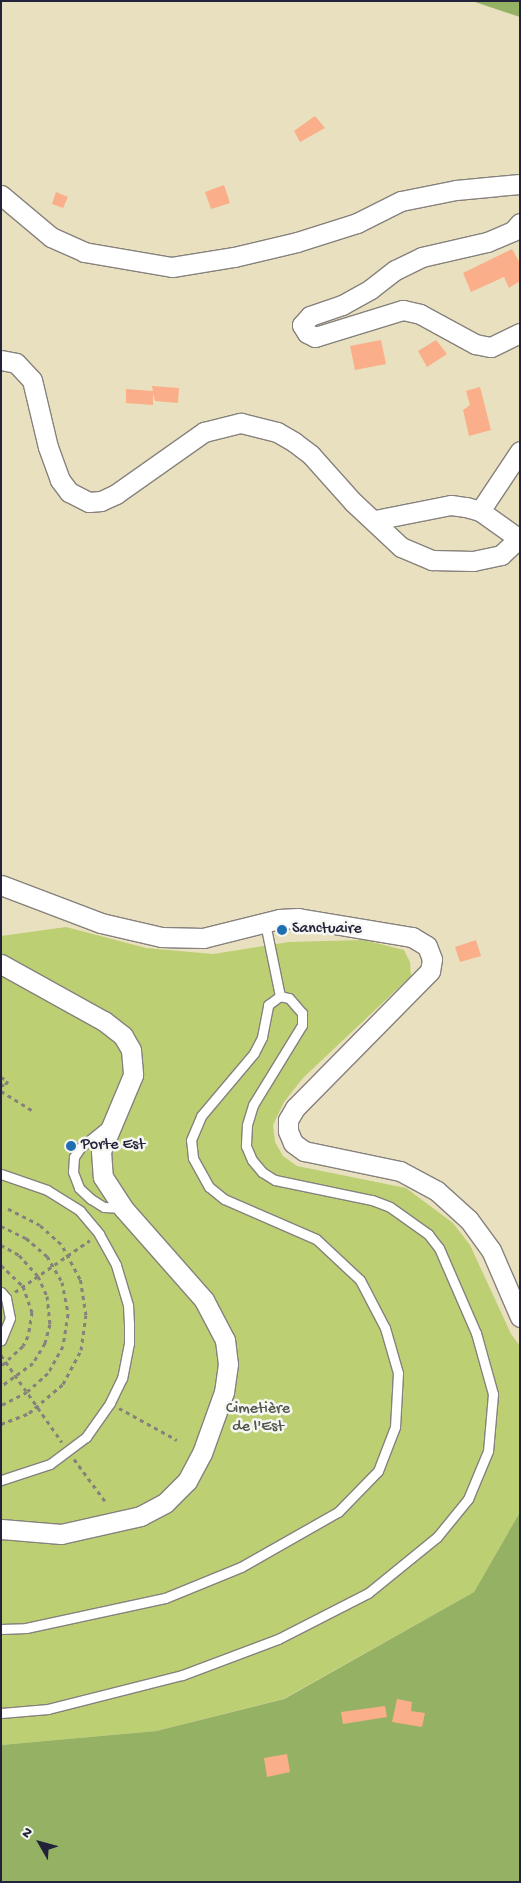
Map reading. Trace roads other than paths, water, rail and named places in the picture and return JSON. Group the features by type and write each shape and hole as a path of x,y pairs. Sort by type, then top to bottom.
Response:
{"street":[{"path":"1,195 51,238 84,252 172,267 234,257 297,242 358,223 401,201 456,190 520,184"},
{"path":"520,223 513,231 487,242 422,257 395,270 371,289 342,305 310,316 302,325 307,334 315,337 403,310 420,314 475,344 491,347 520,333"},
{"path":"1,360 16,362 32,380 48,447 60,480 79,498 101,502 204,432 241,423 277,432 311,455 352,502 375,520 401,548 432,560 473,561 501,555 519,537 480,511 451,505 375,520"},
{"path":"480,511 520,451"},
{"path":"1,885 101,923 161,937 203,938 264,923 298,918 412,937 427,946 432,959 430,971 295,1108 288,1120 288,1131 293,1143 304,1151 400,1170 437,1191 469,1220 492,1250 520,1317"},
{"path":"1,964 104,1021 123,1036 131,1050 133,1075 125,1097 110,1124 100,1150 100,1164 103,1177 123,1208 204,1300 225,1340 228,1364 224,1392 202,1453 187,1481 165,1503 141,1516 61,1534 1,1529"}],"lane":[{"path":"264,923 280,996"},
{"path":"1,1629 26,1628 166,1598 241,1567 338,1512 378,1471 395,1427 398,1373 385,1328 360,1280 316,1239 224,1199 209,1187 193,1158 191,1140 201,1116 254,1053 262,1037 268,1005 280,996"},
{"path":"1,1712 48,1709 182,1675 278,1639 368,1593 437,1538 468,1499 488,1451 493,1394 476,1333 439,1248 428,1234 390,1207 372,1200 275,1180 252,1160 246,1146 247,1125 253,1105 302,1025 302,1013 296,1003 280,996"},
{"path":"110,1124 80,1148 74,1157 73,1172 79,1188 91,1199 114,1210 123,1208"},
{"path":"1,1174 47,1190 80,1211 99,1234 116,1265 129,1324 129,1343 122,1378 110,1403 86,1437 69,1451 33,1472 1,1480"},
{"path":"1,1340 10,1318 4,1295"}],"place":[{"name":"Sanctuaire","path":"282,930"},
{"name":"Porte Est","path":"71,1146"}],"park label":[{"name":"Cimetière de l'Est","path":"258,1419"}]}
